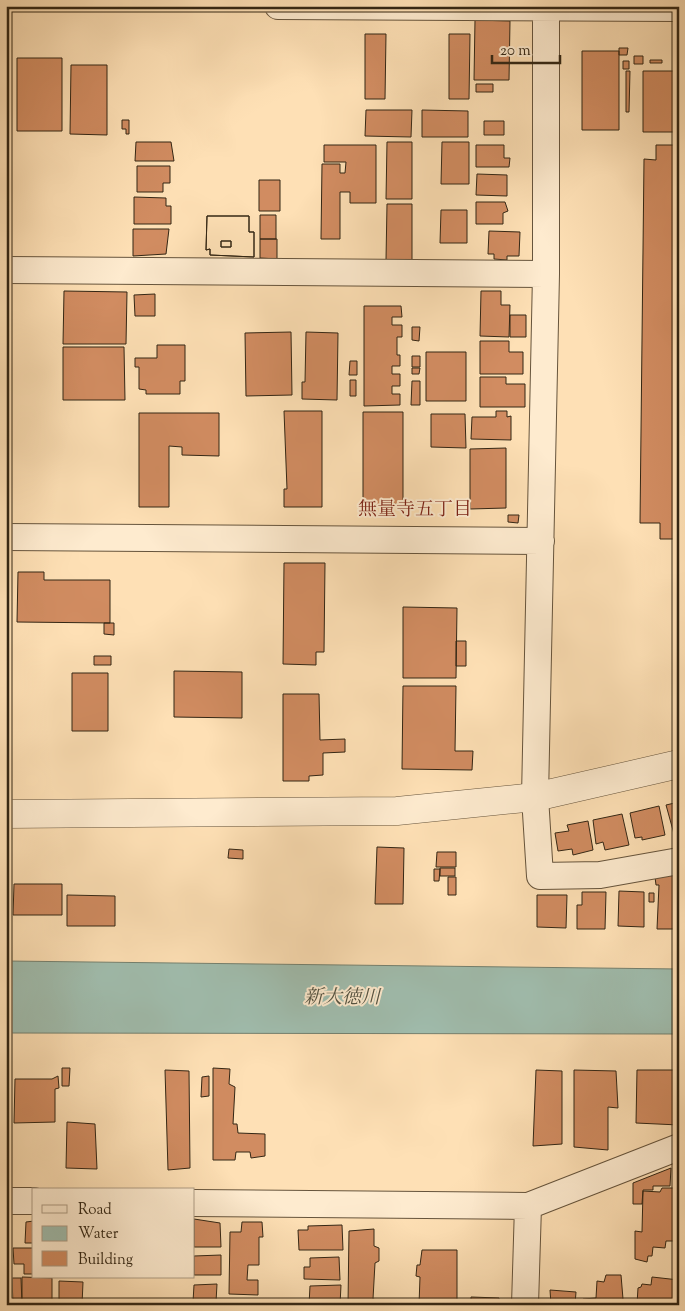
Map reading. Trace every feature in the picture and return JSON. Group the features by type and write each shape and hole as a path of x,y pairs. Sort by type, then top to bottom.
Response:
{"street":[{"path":"278,6 546,9 679,8"},
{"path":"546,9 546,274 535,797 540,876 600,875 679,862"},
{"path":"6,270 546,274"},
{"path":"6,537 541,541"},
{"path":"6,814 397,811 535,797 679,764"},
{"path":"195,1203 528,1206 679,1147"},
{"path":"6,1201 32,1201"},
{"path":"525,1305 528,1206"}],"water":[{"name":"新大徳川","path":"6,961 679,969 679,1034 6,1033"}],"building":[{"path":"475,20 510,21 509,80 474,80"},
{"path":"365,34 386,34 385,99 365,99"},
{"path":"449,34 470,34 469,99 449,99"},
{"path":"619,48 628,48 627,55 619,55"},
{"path":"582,51 619,51 619,130 582,130"},
{"path":"634,56 643,56 643,64 634,64"},
{"path":"17,58 62,58 62,131 17,131"},
{"path":"650,60 662,60 662,63 650,63"},
{"path":"623,61 629,61 629,69 623,69"},
{"path":"71,65 107,65 107,135 70,134"},
{"path":"626,71 630,71 629,112 626,112"},
{"path":"643,71 679,71 679,132 643,132"},
{"path":"476,84 493,84 493,92 476,92"},
{"path":"366,110 412,110 411,137 365,136"},
{"path":"422,110 468,111 468,137 422,137"},
{"path":"122,120 129,120 129,134 126,134 126,129 122,129"},
{"path":"484,121 504,121 504,135 484,135"},
{"path":"136,142 171,142 174,161 135,161"},
{"path":"387,142 412,142 412,199 386,199"},
{"path":"442,142 469,142 469,184 441,184"},
{"path":"324,145 376,145 376,203 350,203 350,192 340,192 340,239 321,239 322,164 340,164 340,173 345,173 346,162 324,162"},
{"path":"476,145 504,145 504,158 510,158 509,167 476,167"},
{"path":"656,145 679,145 679,539 660,539 660,523 640,523 644,159 656,160"},
{"path":"137,166 170,166 170,183 163,183 163,192 137,192"},
{"path":"477,174 507,175 507,196 476,195"},
{"path":"259,180 280,180 280,211 259,211"},
{"path":"134,197 166,198 166,206 171,206 171,224 134,224"},
{"path":"476,202 505,202 508,211 503,213 503,224 476,224"},
{"path":"387,204 412,204 412,261 386,260"},
{"path":"441,210 467,210 467,243 440,243"},
{"path":"260,215 276,215 276,239 260,239"},
{"path":"207,216 249,216 249,232 254,232 254,257 210,255 210,249 206,250","holes":["221,241 231,241 231,247 221,247"]},
{"path":"207,216 249,216 249,232 254,232 254,257 210,255 210,249 206,250"},
{"path":"133,229 169,229 166,254 133,256"},
{"path":"489,231 520,232 519,256 507,256 507,260 494,259 494,254 488,254"},
{"path":"260,239 277,239 277,259 260,258"},
{"path":"221,241 231,241 231,247 221,247"},
{"path":"64,291 127,292 126,344 63,344"},
{"path":"481,291 501,291 501,305 510,305 509,337 480,336"},
{"path":"155,294 155,316 135,316 134,295"},
{"path":"364,306 401,306 402,317 392,317 392,325 402,325 402,337 397,337 397,355 400,355 400,366 392,366 392,374 400,374 400,386 392,386 392,394 400,394 400,405 364,406"},
{"path":"510,315 526,315 526,337 510,337"},
{"path":"412,327 420,327 419,341 412,340"},
{"path":"291,332 292,395 246,396 245,333"},
{"path":"306,332 338,333 337,400 302,399 302,382 305,382"},
{"path":"480,341 509,341 509,352 523,352 523,374 480,374"},
{"path":"157,345 185,345 185,381 180,381 180,394 146,394 146,390 139,389 139,367 135,367 135,358 157,358"},
{"path":"63,347 124,347 125,400 63,400"},
{"path":"426,352 466,352 466,401 426,401"},
{"path":"412,356 420,356 420,367 412,367"},
{"path":"350,361 357,361 357,375 349,375"},
{"path":"412,368 420,368 419,374 412,374"},
{"path":"480,377 506,377 506,384 525,384 525,407 480,407"},
{"path":"350,380 356,380 356,396 350,396"},
{"path":"412,381 420,381 420,405 411,405"},
{"path":"284,411 322,411 322,507 284,507 284,489 287,489"},
{"path":"496,411 507,411 507,417 511,416 511,440 471,439 472,417 496,417"},
{"path":"363,412 403,412 403,504 363,505"},
{"path":"139,413 219,413 219,456 182,455 182,447 169,446 169,507 139,507"},
{"path":"431,414 465,414 466,448 431,447"},
{"path":"506,448 506,508 470,509 470,449"},
{"path":"508,515 519,515 518,523 508,522"},
{"path":"284,563 325,563 324,652 316,652 316,665 283,664"},
{"path":"18,572 44,572 44,580 110,580 110,623 17,622"},
{"path":"403,607 457,608 456,678 403,678"},
{"path":"104,623 114,623 114,635 104,634"},
{"path":"456,641 466,641 466,666 456,666"},
{"path":"94,656 111,656 111,665 94,665"},
{"path":"174,671 242,672 242,718 174,717"},
{"path":"72,673 108,673 108,731 72,731"},
{"path":"403,686 456,686 455,751 473,751 472,770 402,769"},
{"path":"283,694 319,694 320,740 345,739 345,752 323,753 323,775 309,776 309,781 283,781"},
{"path":"679,802 679,833 674,834 666,805"},
{"path":"659,806 665,835 642,840 642,837 635,838 630,813"},
{"path":"622,814 629,845 605,850 603,842 596,844 593,820"},
{"path":"588,821 593,850 573,855 572,849 558,851 555,833 569,831 567,825"},
{"path":"377,847 404,848 403,904 375,904"},
{"path":"229,849 243,850 243,859 228,858"},
{"path":"437,852 456,852 456,867 436,867"},
{"path":"440,868 455,868 455,876 440,876"},
{"path":"434,869 440,869 439,881 434,881"},
{"path":"679,873 679,922 676,922 676,929 657,929 659,885 656,885 655,877"},
{"path":"448,877 456,877 456,895 448,895"},
{"path":"14,884 62,884 62,915 13,915"},
{"path":"619,891 644,892 644,927 618,926"},
{"path":"582,892 606,892 605,929 577,929 577,905 582,905"},
{"path":"649,893 654,893 654,902 649,902"},
{"path":"67,895 115,896 115,926 67,926"},
{"path":"537,895 567,895 566,928 537,927"},
{"path":"62,1068 70,1068 69,1086 62,1086"},
{"path":"213,1068 230,1069 229,1084 235,1087 233,1124 237,1124 238,1133 265,1134 265,1156 251,1158 250,1152 236,1152 235,1160 213,1160"},
{"path":"165,1070 189,1071 190,1168 168,1170"},
{"path":"536,1070 562,1071 562,1144 533,1146"},
{"path":"574,1070 616,1071 618,1108 608,1107 608,1150 574,1147"},
{"path":"637,1070 679,1070 679,1125 636,1123"},
{"path":"58,1076 59,1088 55,1089 55,1122 14,1123 15,1079 52,1079"},
{"path":"209,1076 209,1096 201,1097 202,1077"},
{"path":"67,1122 95,1124 97,1169 66,1168"},
{"path":"671,1168 670,1186 653,1186 653,1190 643,1190 642,1204 633,1204 633,1183"},
{"path":"662,1188 676,1188 676,1241 666,1241 665,1248 653,1247 652,1256 648,1256 647,1262 635,1259 635,1231 642,1232 643,1191 660,1192"},
{"path":"195,1219 220,1223 221,1247 195,1247"},
{"path":"32,1221 32,1243 25,1243 26,1222"},
{"path":"242,1222 262,1222 263,1237 259,1237 259,1265 248,1265 247,1280 258,1280 258,1295 229,1294 230,1232 241,1232"},
{"path":"342,1225 343,1250 299,1250 298,1230 308,1230 308,1226"},
{"path":"374,1229 374,1246 379,1248 379,1261 375,1263 373,1299 377,1300 377,1305 348,1305 349,1231"},
{"path":"13,1248 32,1248 32,1274 24,1274 24,1264 14,1264"},
{"path":"422,1250 457,1250 457,1305 419,1305 420,1277 416,1276"},
{"path":"221,1255 221,1275 195,1275 195,1256"},
{"path":"339,1257 340,1280 304,1279 304,1267 310,1267 310,1258"},
{"path":"606,1275 621,1275 623,1299 619,1301 618,1305 582,1305 583,1299 596,1298 597,1281 604,1282"},
{"path":"22,1277 52,1278 52,1303 22,1304"},
{"path":"652,1277 679,1280 679,1305 637,1304 638,1288 642,1284 651,1285"},
{"path":"12,1278 21,1278 22,1305 13,1305"},
{"path":"59,1281 83,1282 82,1305 59,1305"},
{"path":"217,1284 216,1302 193,1302 194,1285"},
{"path":"341,1285 340,1305 309,1305 310,1286"},
{"path":"550,1290 576,1292 575,1305 551,1305"},
{"path":"471,1297 499,1298 499,1305 471,1305"},
{"path":"263,1300 263,1304 269,1303 269,1305 228,1305 228,1302"}],"district":[{"name":"無量寺五丁目","path":"415,508"}]}
